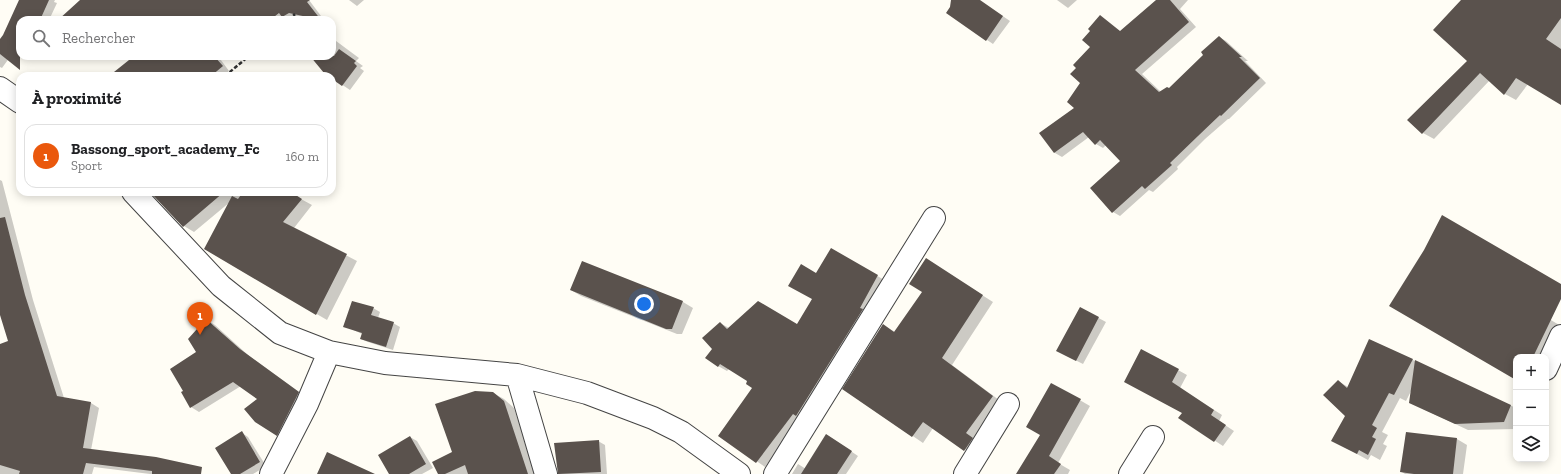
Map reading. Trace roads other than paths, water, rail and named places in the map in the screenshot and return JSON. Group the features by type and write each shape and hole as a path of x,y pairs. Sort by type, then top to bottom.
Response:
{"street":[{"path":"0,88 16,99"},
{"path":"136,196 221,286 280,333 329,352 385,362 517,375 587,393 653,418 681,432 739,474"},
{"path":"775,474 934,218"},
{"path":"1549,362 1561,336"},
{"path":"271,474 308,404 329,352"},
{"path":"517,375 546,474"},
{"path":"966,474 1008,404"},
{"path":"1130,474 1153,437"}],"place":[{"name":"Bassong_sport_academy_Fc","path":"200,335"}]}
